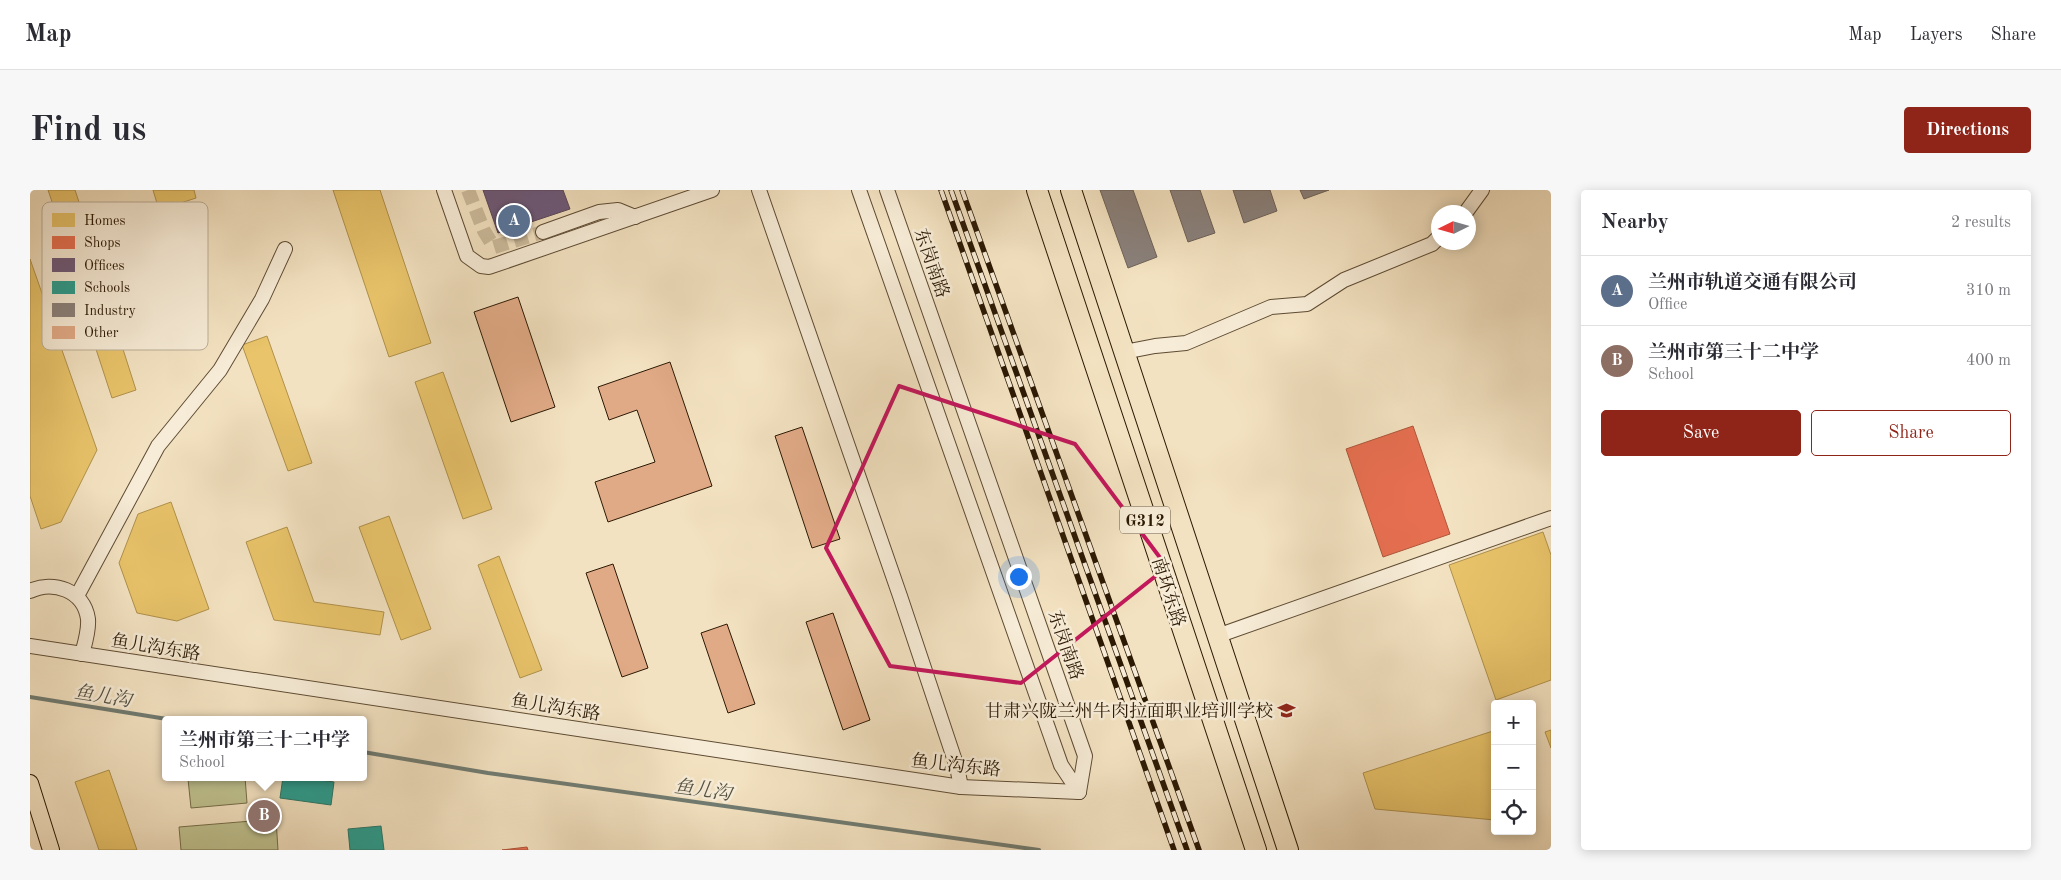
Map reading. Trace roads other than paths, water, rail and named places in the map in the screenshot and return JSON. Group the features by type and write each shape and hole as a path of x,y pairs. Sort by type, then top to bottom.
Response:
{"highway":[{"name":"南环东路","path":"1037,190 1256,850"},
{"name":"南环东路","path":"1071,190 1288,850"}],"main road":[{"path":"30,784 51,850"}],"street":[{"path":"444,190 467,256 481,266 498,265 711,190"},
{"path":"758,190 903,606 957,766 961,787"},
{"path":"860,190 1061,765 1078,792"},
{"name":"东岗南路","path":"887,190 1085,756 1078,792"},
{"path":"1471,205 1482,190"},
{"path":"543,232 599,212 618,210 636,217"},
{"path":"1124,352 1186,343 1271,307 1307,304 1344,280 1431,244"},
{"path":"77,596 158,446 220,370 262,299 285,249"},
{"path":"1217,636 1551,518"},
{"path":"30,591 42,586 55,586 66,589 77,596 84,606 88,618 82,654"},
{"name":"鱼儿沟东路","path":"30,646 961,787 1078,792"}],"waterway":[{"name":"鱼儿沟","path":"30,697 162,718"},
{"name":"鱼儿沟","path":"367,753 488,773 1039,850"}],"tunnel":[{"path":"468,190 484,231 494,247 543,232"}],"railway":[{"path":"941,190 1174,850"},
{"path":"951,190 1187,850"},
{"path":"962,190 1199,850"}],"place":[{"name":"兰州市轨道交通有限公司","path":"514,221"},
{"name":"甘肃兴陇兰州牛肉拉面职业培训学校","path":"1287,711"},
{"name":"兰州市第三十二中学","path":"264,816"}]}
